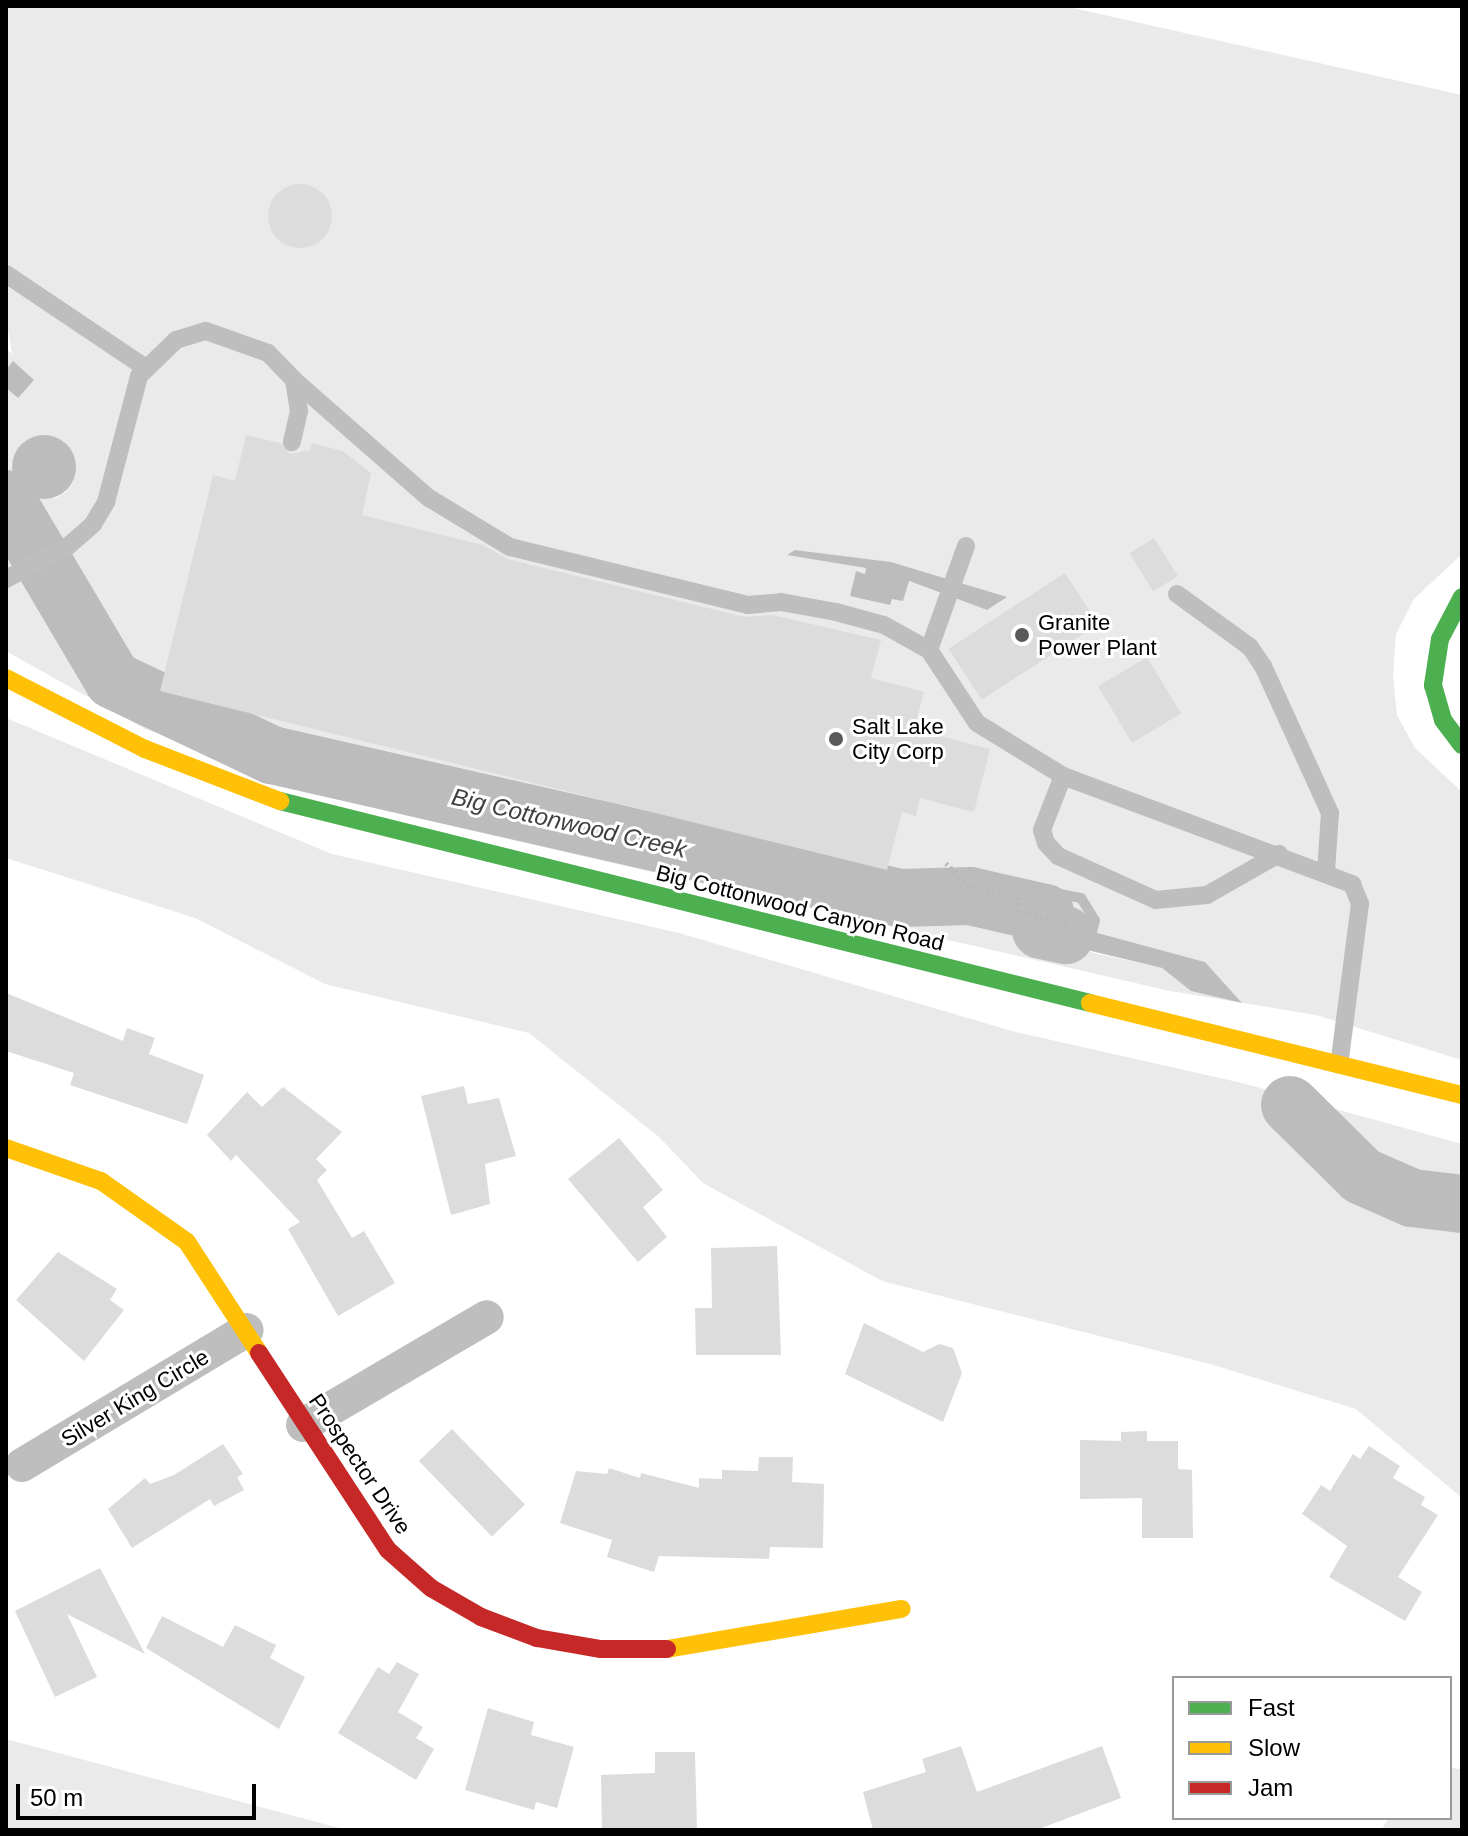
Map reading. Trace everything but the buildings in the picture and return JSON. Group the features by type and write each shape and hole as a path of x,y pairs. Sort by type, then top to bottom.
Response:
{"main road":[{"path":"1462,597 1440,639 1433,685 1443,720 1462,745"},
{"name":"Big Cottonwood Canyon Road","path":"6,678 145,749 296,806 1462,1095"},
{"name":"Prospector Drive","path":"6,1148 101,1181 147,1208 187,1242 247,1330 303,1425 388,1550 431,1588 537,1638 601,1649 666,1649 902,1609"}],"street":[{"path":"303,1425 487,1317"},
{"name":"Silver King Circle","path":"22,1465 247,1330"}],"lane":[{"path":"6,274 146,368"},
{"path":"10,577 67,547 106,502 127,403 146,368 176,340 206,331 268,353 294,380 429,498 510,547 748,605 781,602 884,625 929,650 977,723 1063,776 1326,871 1352,884 1360,904 1339,1065"},
{"path":"292,442 299,411 294,380"},
{"path":"929,650 966,546"},
{"path":"1177,594 1250,647 1263,666 1330,813 1326,871"},
{"path":"1063,776 1042,830 1046,843 1058,856 1156,900 1207,895 1279,854"}],"path":[{"path":"946,863 969,886 1020,897 1017,911 1067,922"}],"shaded area":[{"path":"6,6 1064,6 1462,95 1462,554 1414,599 1396,634 1393,675 1397,715 1415,748 1462,792 1462,1060 1316,1015 1170,991 404,815 145,729 6,651 6,388 18,398 14,362 6,370 6,348 12,354 6,319","holes":["59,439 76,463 66,492 56,498 17,486 11,464","795,550 891,562 1006,597 987,610 908,581 892,599 857,572 865,574 867,568 789,555","1012,891 1027,903 1070,913 1068,925 1205,962 1241,1002 1192,991 1162,968 1026,938"]},
{"path":"13,361 34,380 18,398 6,388 6,370"},
{"path":"38,435 50,435 67,444 74,455 74,479 67,490 50,499 38,499 26,494 17,485 12,473 12,461 17,449 26,440"},
{"path":"795,550 891,562 1007,597 987,610 909,581 903,601 892,599 890,605 850,596 856,571 865,574 866,568 787,555"},
{"path":"6,718 332,854 679,933 1012,1031 1242,1083 1462,1144 1462,1498 1356,1409 1210,1364 882,1281 703,1183 659,1137 529,1033 325,984 195,918 6,858"},
{"path":"1011,891 1029,895 1027,903 1070,913 1068,925 1205,962 1242,1003 1191,991 1162,968 1003,930"},
{"path":"6,1739 347,1830 6,1830"},
{"path":"1452,1768 1462,1770 1462,1830 1381,1830 1388,1820 1452,1820"}],"waterway":[{"name":"Big Cottonwood Creek","path":"6,499 113,680 272,755 900,898 970,896 1045,913 1041,930 1065,935"},
{"path":"967,896 1012,883 1050,892 1045,913"},
{"path":"1050,892 1081,898 1095,920 1090,940"},
{"path":"900,898 1016,924"},
{"name":"Big Cottonwood Creek","path":"1290,1105 1362,1176 1412,1198 1462,1204"}],"traffic: fast":[{"path":"1462,597 1440,639 1433,685 1443,720 1462,745"},
{"path":"280,801 1090,1003"}],"traffic: slow":[{"path":"6,678 145,749 280,801"},
{"path":"1090,1003 1462,1095"},
{"path":"6,1148 101,1181 187,1242 259,1353"},
{"path":"667,1649 902,1609"}],"traffic: jam":[{"path":"259,1353 388,1550 431,1588 481,1617 537,1638 601,1649 667,1649"}],"place":[{"name":"Granite Power Plant","path":"1022,635"},
{"name":"Salt Lake City Corp","path":"836,739"}]}
